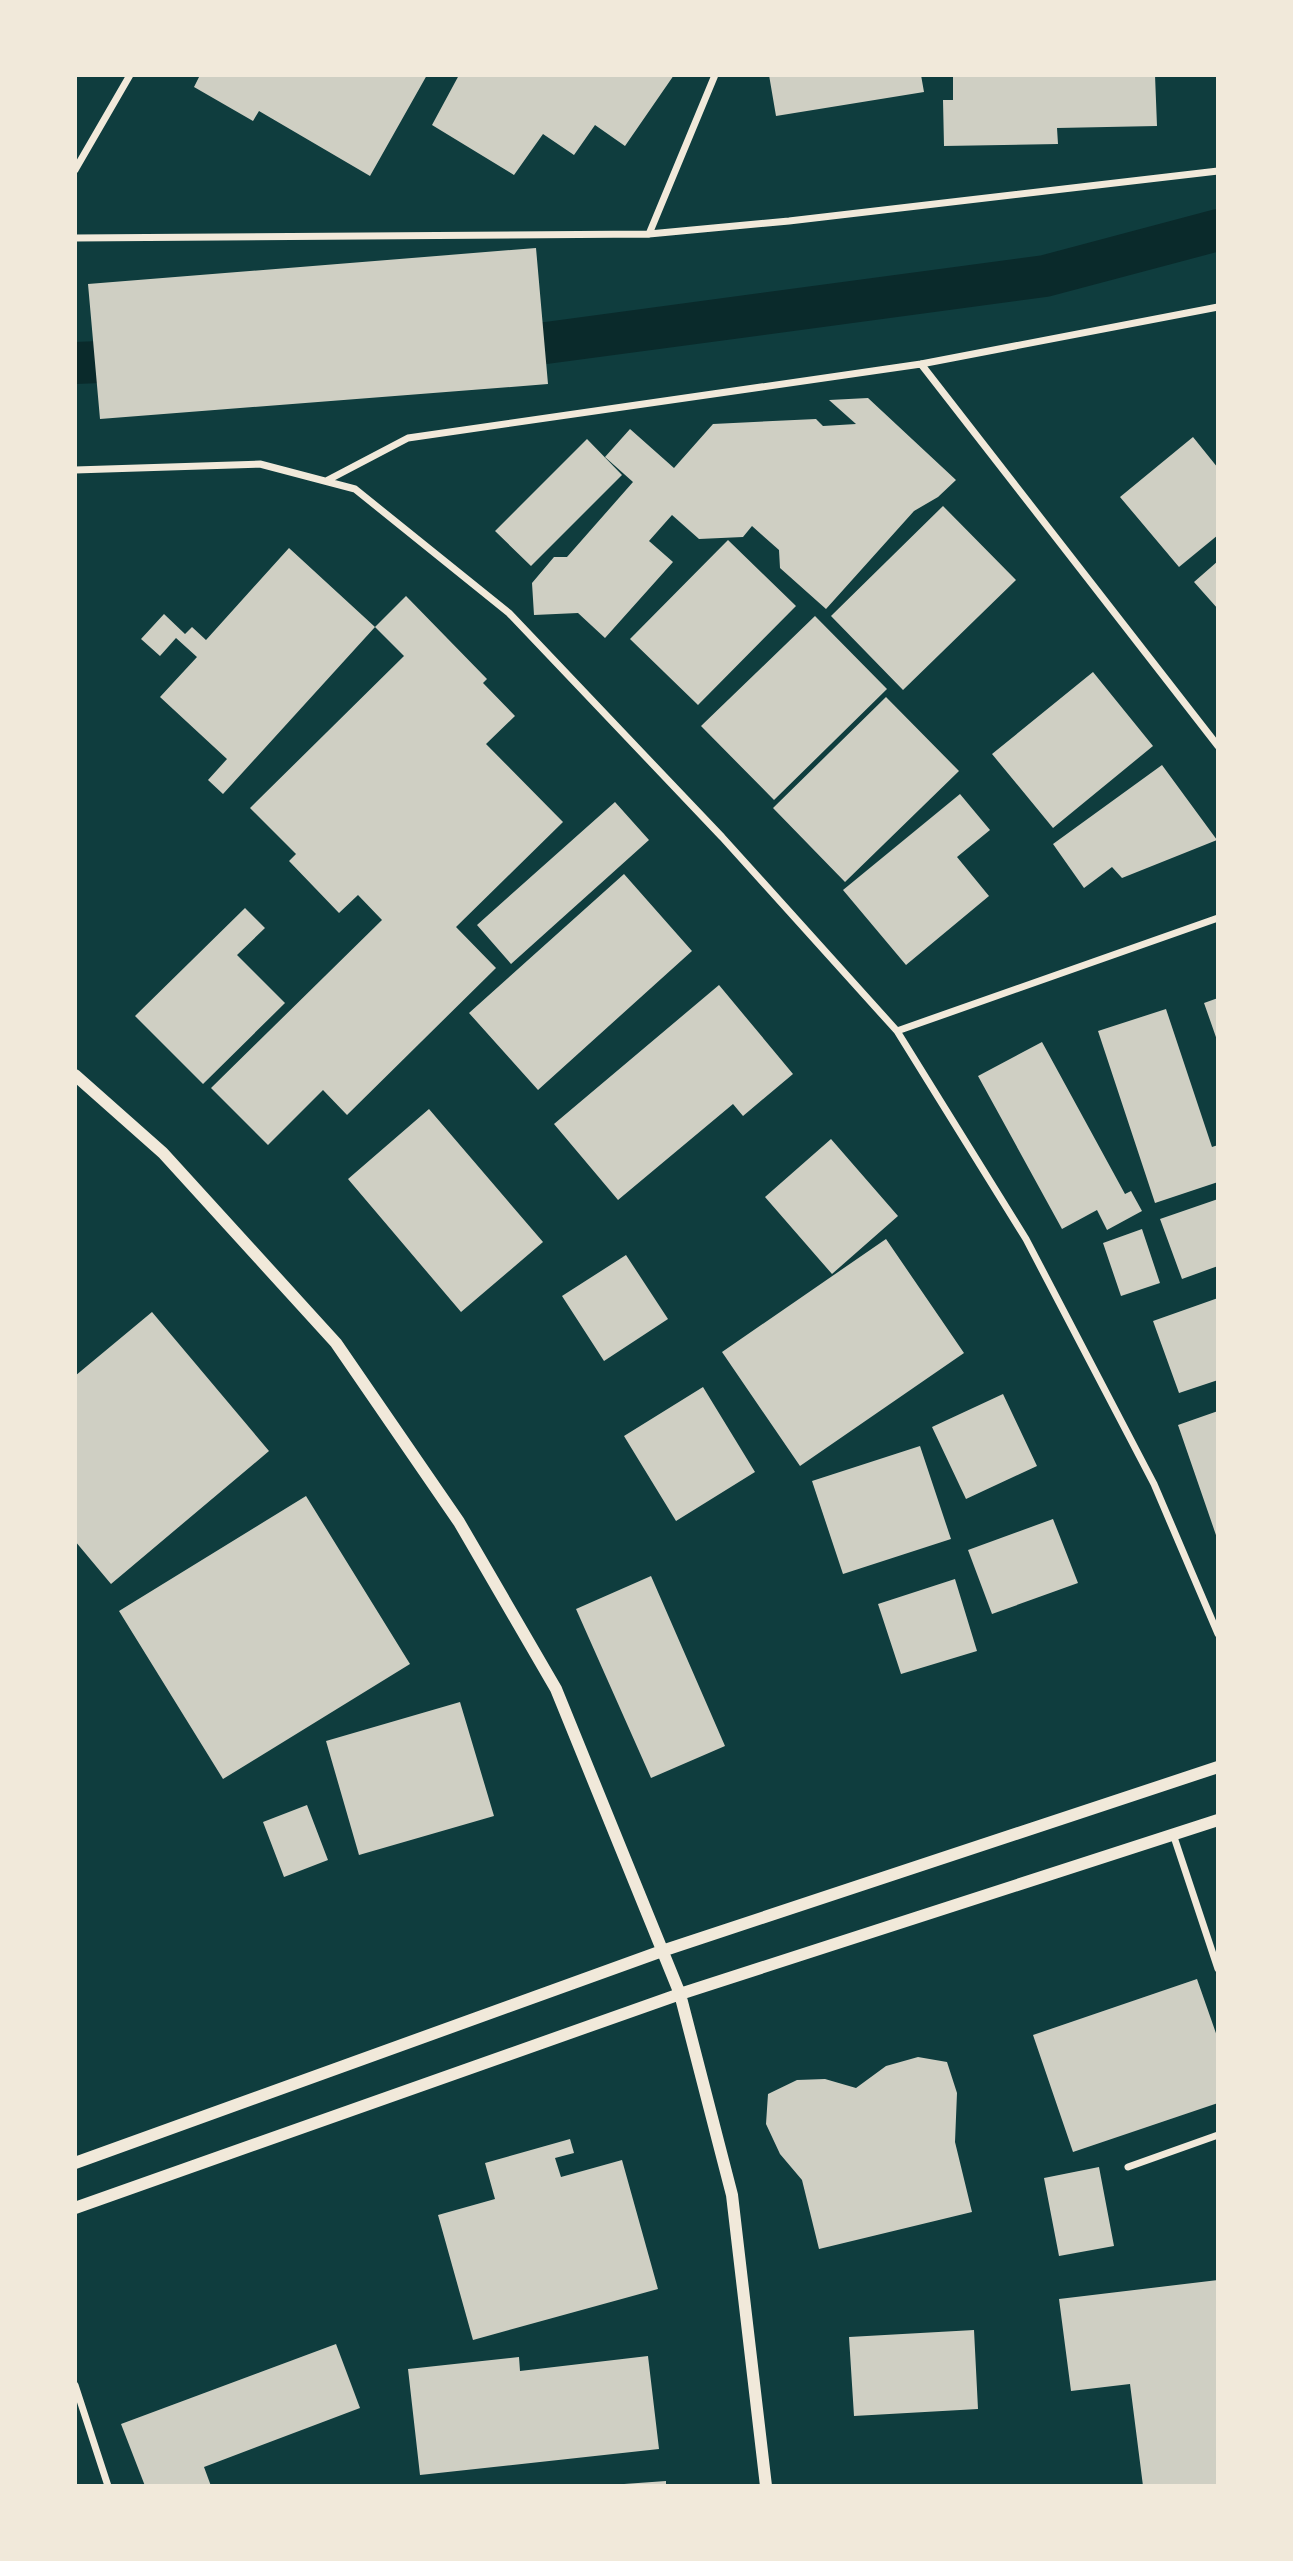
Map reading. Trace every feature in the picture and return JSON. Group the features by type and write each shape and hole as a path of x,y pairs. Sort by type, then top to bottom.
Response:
{"street":[{"path":"75,170 130,75"},
{"path":"649,234 715,75"},
{"path":"75,238 649,234 789,221 1218,171"},
{"path":"326,481 408,438 921,364 1218,307"},
{"path":"921,364 1218,746"},
{"path":"75,470 260,464 355,489 509,613 722,837 897,1031 1026,1239 1154,1484 1218,1634"},
{"path":"897,1031 1218,918"},
{"path":"75,1075 163,1153 336,1343 459,1522 556,1689 680,1994 732,2195 766,2486"},
{"path":"75,2163 662,1951 1218,1767"},
{"path":"75,2208 680,1994 1218,1820"},
{"path":"1173,1834 1218,1969"},
{"path":"1128,2167 1218,2135"},
{"path":"75,2385 108,2486"}],"building":[{"path":"200,75 427,75 370,176 259,111 253,121 194,87"},
{"path":"459,75 674,75 625,146 595,125 574,155 543,134 514,175 432,125"},
{"path":"769,75 921,75 924,92 776,116"},
{"path":"953,75 1155,75 1157,126 1057,128 1058,144 944,146 943,100 953,100"},
{"path":"536,248 548,384 100,419 88,284"},
{"path":"868,398 956,480 938,497 914,511 826,609 780,568 779,550 752,526 743,537 699,539 672,515 649,541 673,562 605,638 578,613 534,615 532,583 554,557 567,557 633,482 605,457 630,429 674,468 713,424 816,419 823,426 856,424 829,400"},
{"path":"1193,437 1218,468 1218,535 1179,567 1120,497"},
{"path":"587,439 622,475 531,566 495,531"},
{"path":"943,506 1016,580 903,690 831,616"},
{"path":"728,540 796,606 698,705 630,639"},
{"path":"289,548 375,627 223,794 208,780 227,759 160,697 197,657 176,638 160,656 141,639 164,614 185,634 192,627 206,640"},
{"path":"1218,561 1218,609 1194,582"},
{"path":"406,596 487,679 483,683 515,716 486,744 563,822 456,927 496,968 347,1115 323,1090 268,1145 211,1088 382,920 358,895 339,913 289,861 296,854 250,808 404,656 375,627"},
{"path":"815,616 887,689 774,800 701,726"},
{"path":"1093,672 1153,746 1053,828 992,754"},
{"path":"886,697 959,771 845,882 773,808"},
{"path":"1162,765 1217,840 1122,878 1112,867 1084,888 1053,844"},
{"path":"960,794 990,830 957,857 989,896 906,965 843,890"},
{"path":"615,802 649,840 511,964 477,925"},
{"path":"624,874 692,951 538,1090 469,1013"},
{"path":"245,908 265,928 237,955 285,1003 203,1084 135,1016"},
{"path":"719,985 793,1074 743,1116 733,1104 618,1200 554,1124"},
{"path":"1218,998 1218,1040 1217,1040 1204,1003"},
{"path":"1166,1009 1212,1147 1218,1145 1218,1182 1155,1203 1098,1031"},
{"path":"1042,1042 1125,1194 1131,1191 1142,1211 1107,1230 1097,1210 1062,1229 978,1076"},
{"path":"429,1109 543,1242 461,1312 348,1179"},
{"path":"831,1139 898,1216 832,1274 765,1197"},
{"path":"1218,1199 1218,1266 1182,1279 1160,1219"},
{"path":"1142,1229 1160,1283 1121,1296 1103,1243"},
{"path":"886,1239 964,1353 800,1466 722,1352"},
{"path":"626,1255 668,1319 604,1361 562,1296"},
{"path":"1218,1298 1218,1380 1179,1393 1153,1321"},
{"path":"152,1312 269,1451 111,1584 75,1541 75,1376"},
{"path":"703,1387 755,1472 676,1521 624,1436"},
{"path":"1003,1394 1037,1466 966,1499 932,1427"},
{"path":"1218,1411 1218,1537 1217,1538 1178,1425"},
{"path":"920,1446 951,1539 843,1574 812,1481"},
{"path":"306,1496 410,1664 223,1779 119,1611"},
{"path":"1053,1519 1078,1583 992,1614 968,1550"},
{"path":"651,1576 725,1746 651,1778 576,1609"},
{"path":"955,1579 977,1651 901,1674 878,1604"},
{"path":"460,1702 494,1816 359,1855 326,1741"},
{"path":"307,1805 328,1860 284,1877 263,1822"},
{"path":"1197,1979 1218,2039 1218,2103 1073,2152 1033,2035"},
{"path":"918,2057 947,2062 957,2093 955,2142 972,2212 819,2249 802,2180 780,2154 766,2124 768,2094 797,2080 825,2079 856,2088 886,2066"},
{"path":"570,2139 574,2153 555,2158 561,2177 622,2160 658,2289 473,2340 438,2215 495,2199 485,2163"},
{"path":"1099,2167 1114,2246 1059,2256 1044,2178"},
{"path":"1218,2280 1218,2486 1143,2486 1130,2384 1071,2391 1059,2299"},
{"path":"974,2330 978,2409 854,2416 849,2337"},
{"path":"336,2344 360,2408 204,2467 211,2486 145,2486 121,2424"},
{"path":"648,2356 659,2449 420,2475 408,2369 519,2357 520,2371"},
{"path":"666,2481 666,2486 624,2486 624,2484"}],"waterway":[{"path":"489,346 546,343 1045,276 1218,230"},
{"path":"75,363 151,360"}]}
